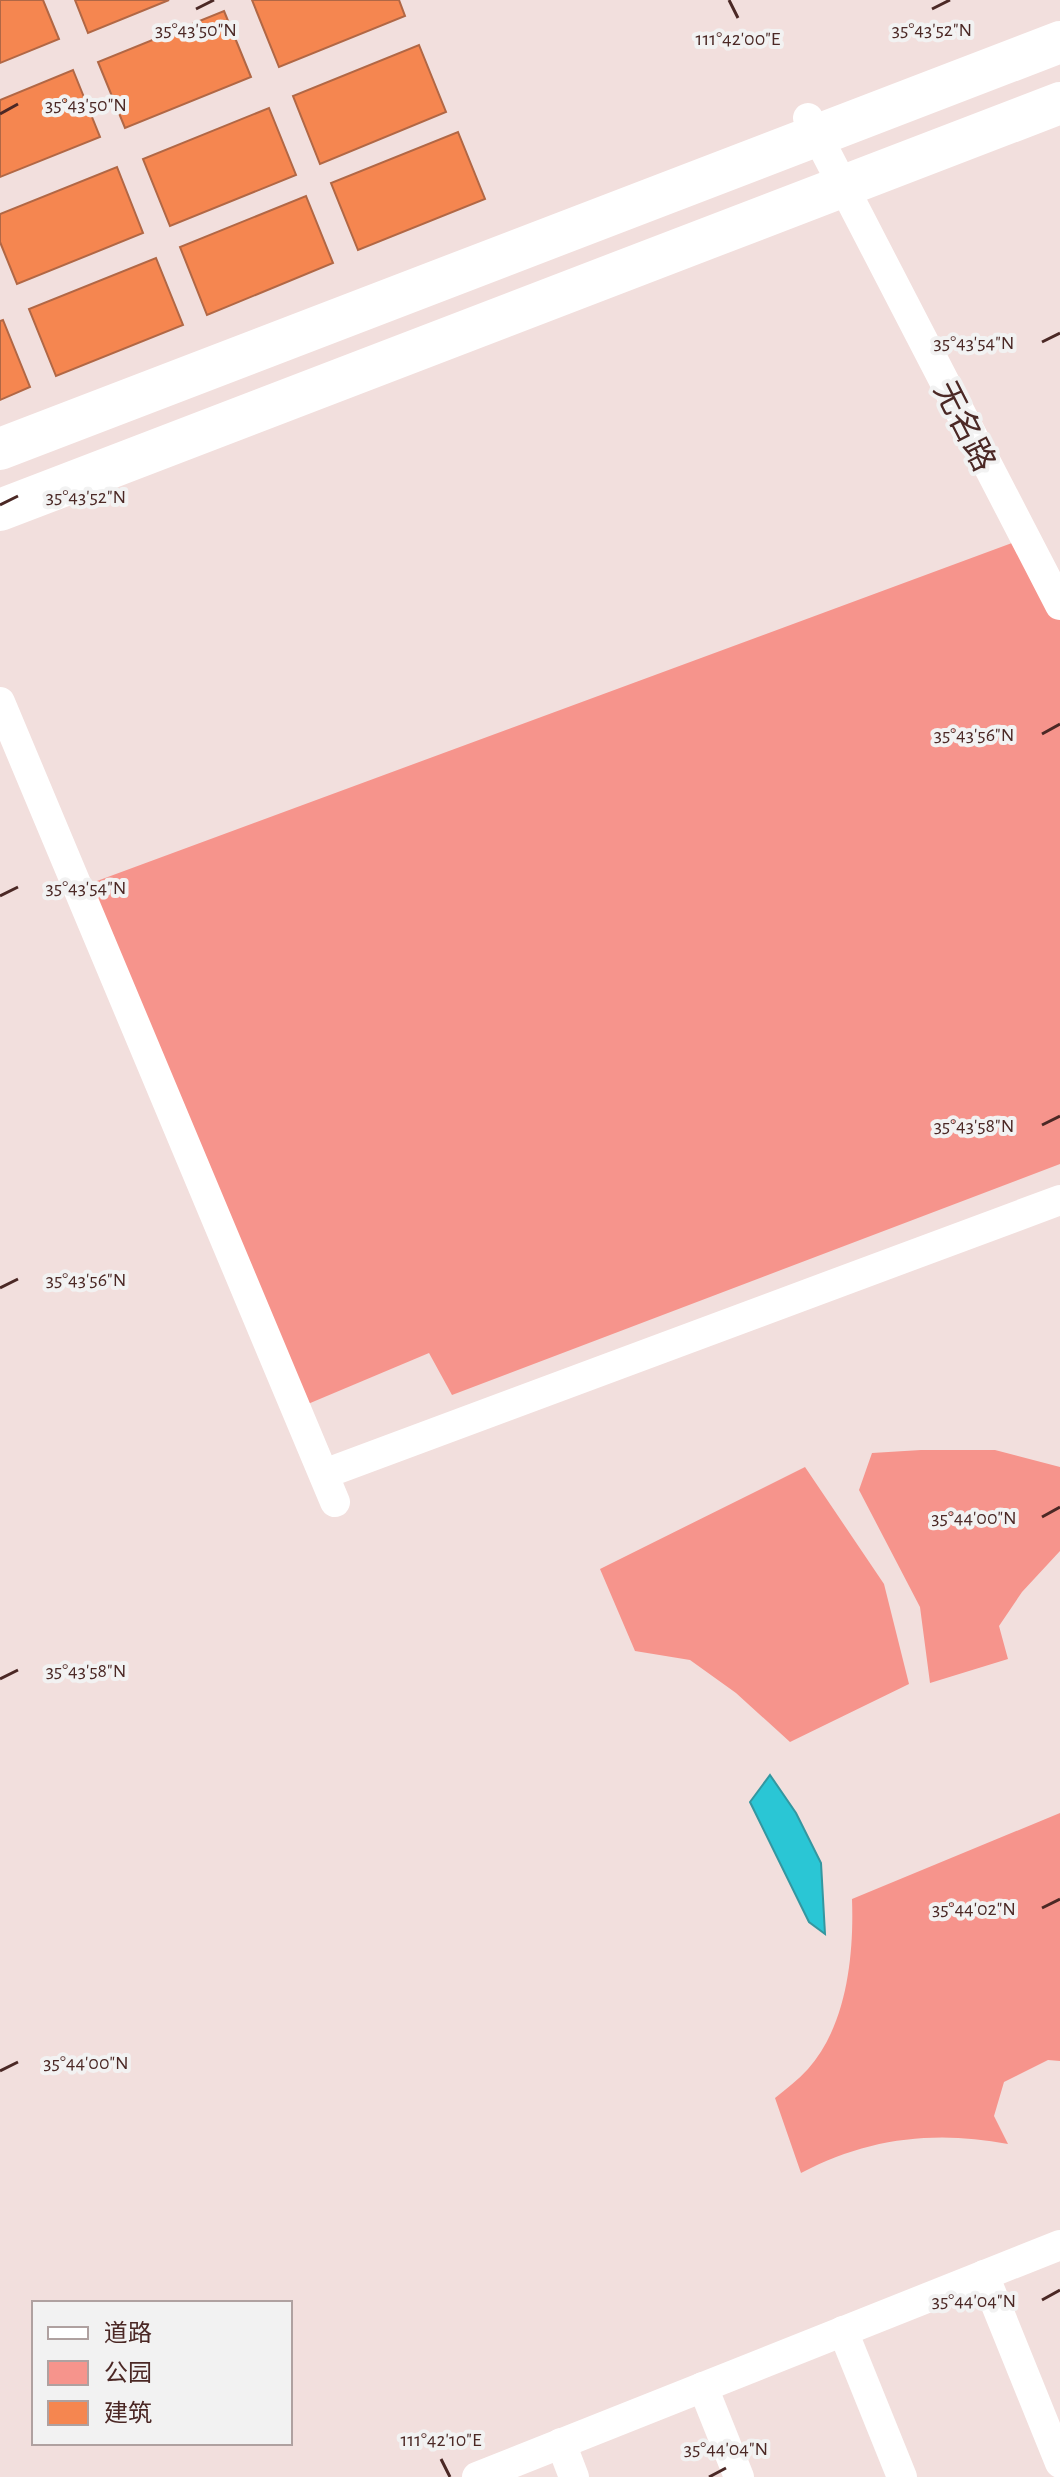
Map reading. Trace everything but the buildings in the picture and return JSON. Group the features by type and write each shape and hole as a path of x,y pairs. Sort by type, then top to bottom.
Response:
{"main road":[{"path":"0,449 812,126 1060,42"},
{"path":"0,510 1060,103"}],"street":[{"name":"无名路","path":"812,126 1060,605"},
{"path":"0,702 329,1488 1060,1200"},
{"path":"477,2477 1060,2245"},
{"path":"984,2275 1060,2463"},
{"path":"843,2331 902,2477"},
{"path":"703,2387 739,2477"},
{"path":"561,2443 574,2477"}],"green space":[{"path":"1023,539 1060,605 1060,1164 452,1395 429,1353 296,1409 78,888"},
{"path":"995,1450 1060,1467 1060,1551 1022,1592 999,1626 1008,1659 930,1683 920,1607 859,1490 872,1453"},
{"path":"805,1467 884,1584 909,1684 790,1742 736,1693 690,1660 635,1651 600,1569"},
{"path":"1060,1813 1060,2061 1048,2060 1004,2082 994,2116 1008,2144 954,2138 902,2140 851,2152 801,2173 775,2098 808,2069 832,2032 840,2011 849,1966 852,1899"}],"water":[{"path":"770,1775 796,1813 821,1863 825,1934 809,1922 750,1802"}]}
